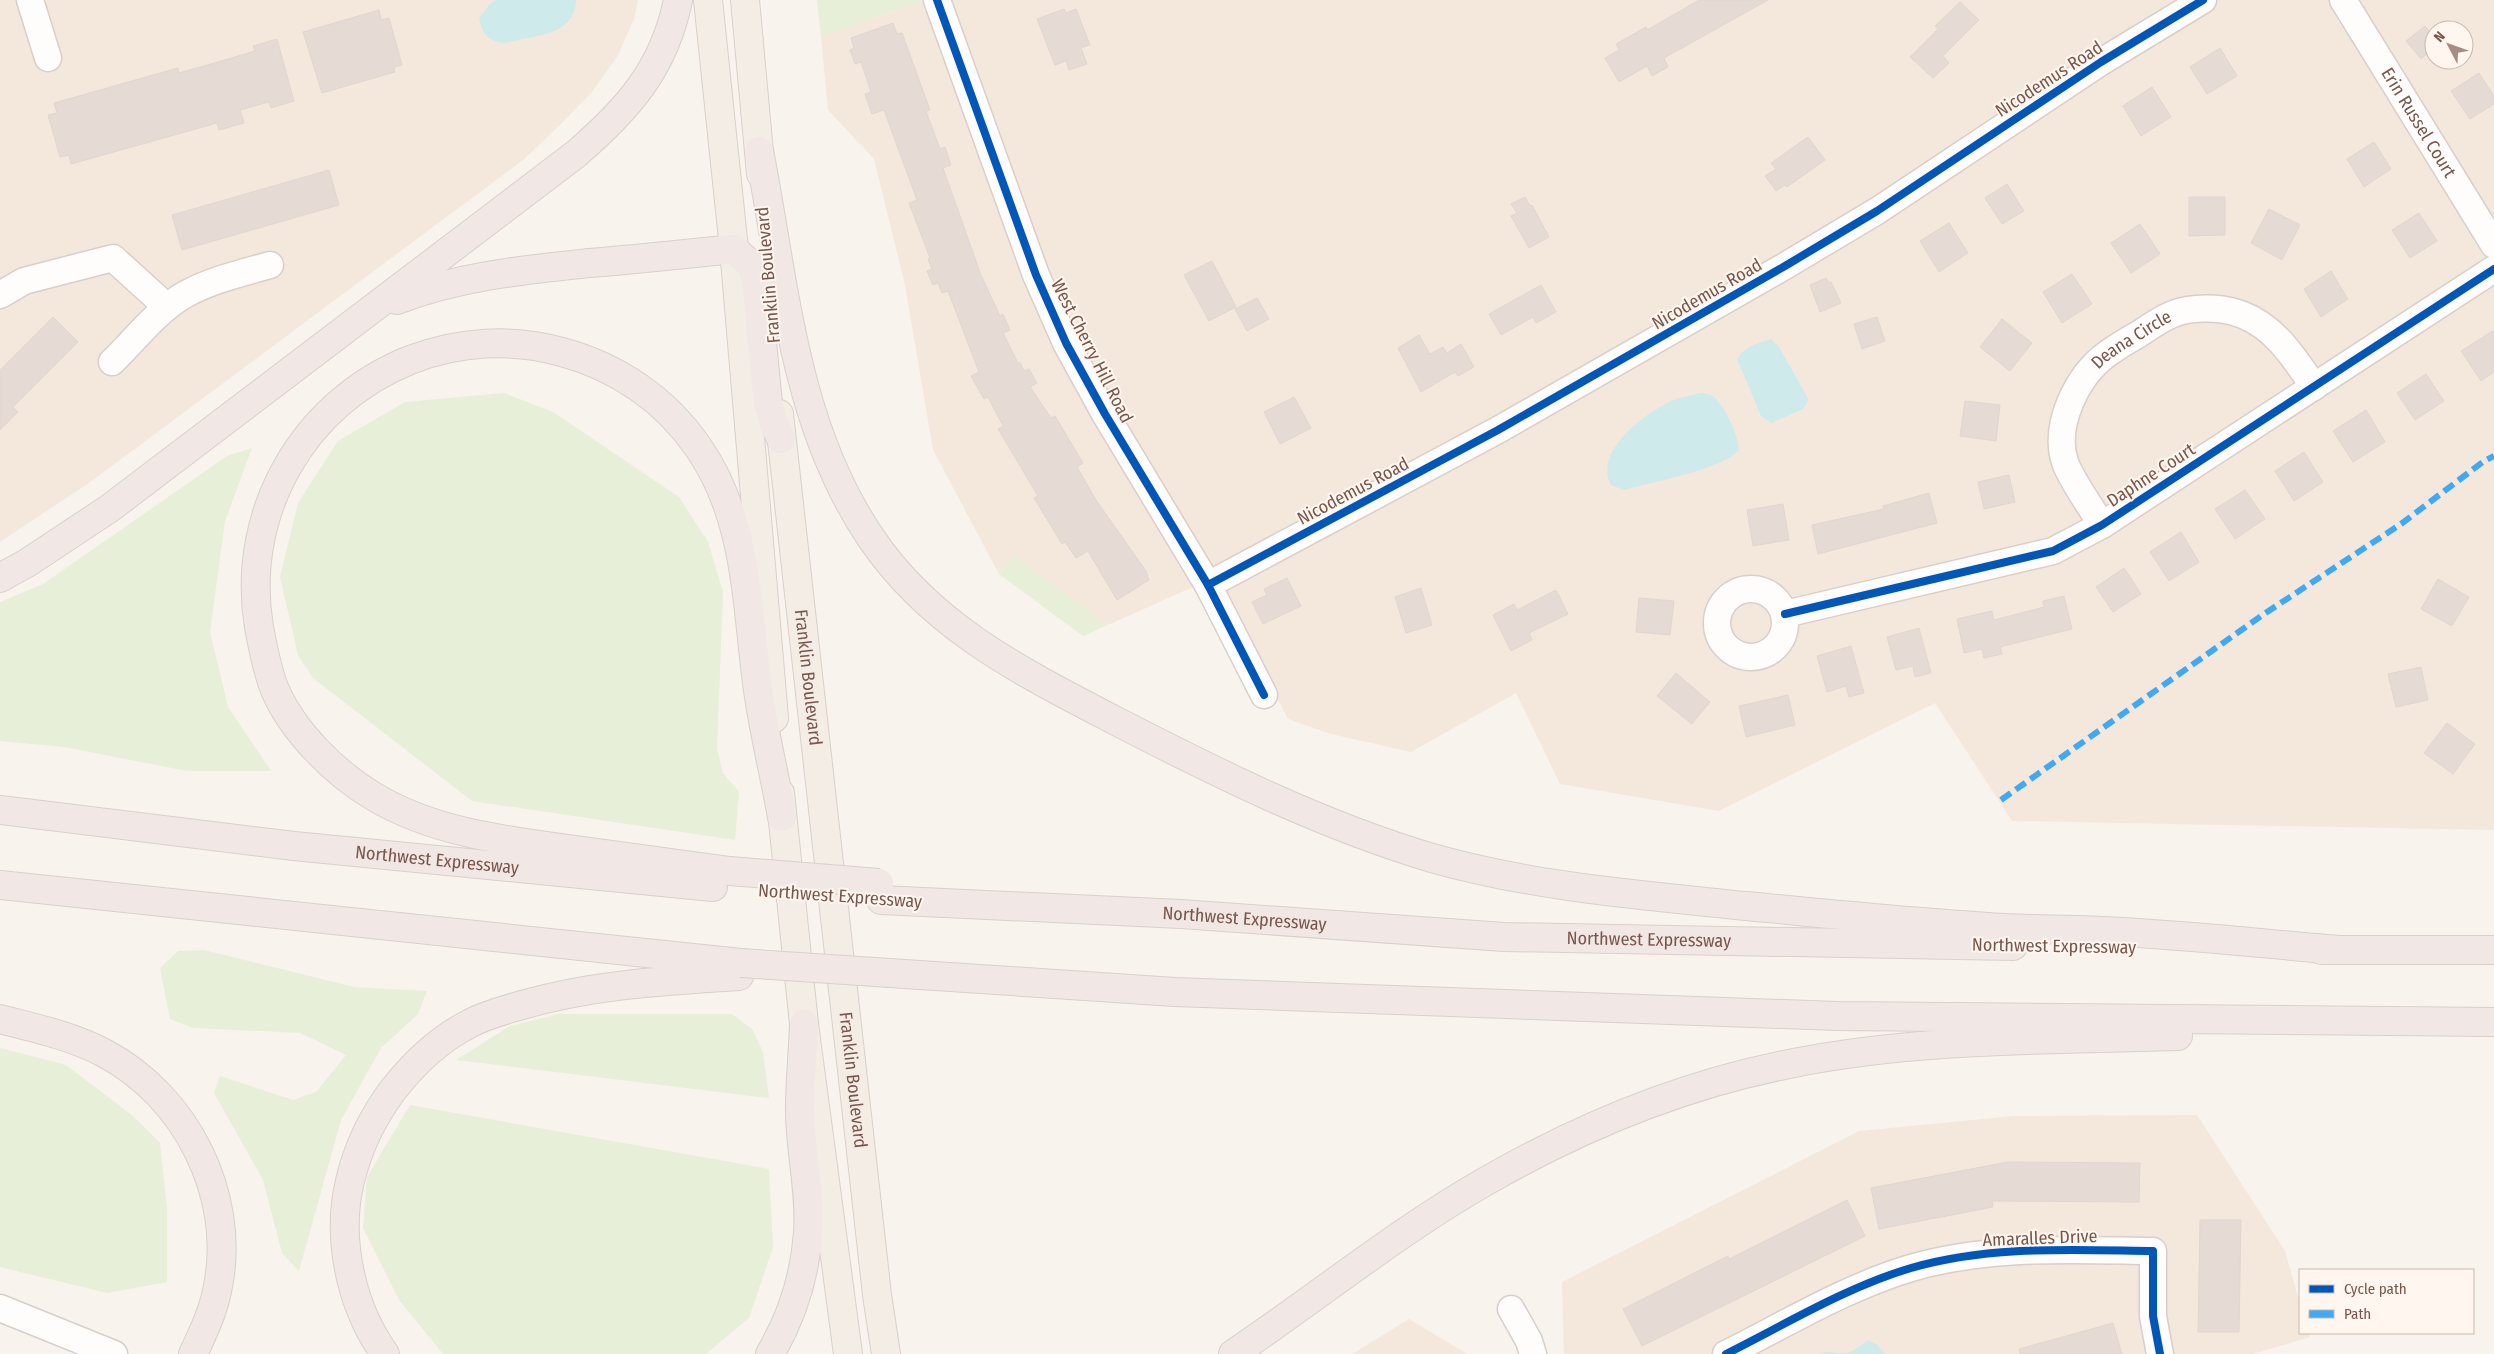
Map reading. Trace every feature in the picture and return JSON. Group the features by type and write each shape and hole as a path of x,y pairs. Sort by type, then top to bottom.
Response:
{"highway":[{"path":"0,578 110,508 576,154 609,126 634,98 663,51 673,23 678,0"},
{"path":"759,151 788,318 807,401 836,475 873,542 925,603 980,646 1014,668 1179,753 1314,816 1363,836 1434,858 1510,877 1611,892 1904,921 2007,928 2122,932 2339,950"},
{"path":"371,309 424,289 469,278 516,270 734,250 752,266 756,281 768,403 773,421 782,439"},
{"path":"731,880 512,842 458,830 410,814 375,798 342,775 318,751 296,724 276,692 263,652 255,606 255,575 260,538 270,501 286,467 307,435 332,408 358,387 392,368 428,353 468,344 516,342 587,358 649,393 680,422 701,450 720,483 735,523 747,580 759,697 782,817"},
{"name":"Northwest Expressway","path":"0,810 294,846 1181,914 1504,936 1835,944 2494,950"},
{"path":"0,885 742,969 826,969 1175,992 1837,1016 2494,1024"},
{"path":"385,1354 377,1343 356,1293 348,1260 344,1227 347,1192 356,1157 368,1126 405,1074 425,1054 446,1038 471,1023 502,1011 542,999 608,986 742,969"},
{"path":"0,1019 79,1042 105,1053 129,1069 169,1105 197,1148 213,1185 220,1220 221,1252 218,1286 210,1315 193,1354"},
{"path":"770,1354 784,1330 796,1299 804,1268 808,1231 800,1112 804,1024"},
{"path":"1233,1354 1299,1310 1389,1244 1440,1210 1487,1180 1546,1149 1610,1119 1669,1097 1784,1065 1915,1046 2494,1024"},
{"path":"1247,1354 1299,1310"}],"main road":[{"name":"Franklin Boulevard","path":"708,0 734,250 782,817 804,1024 848,1354"},
{"name":"Franklin Boulevard","path":"745,0 782,439 877,1295 886,1354"}],"street":[{"path":"30,0 48,58"},
{"name":"West Cherry Hill Road","path":"937,0 1036,275 1066,343 1105,414 1208,585 1264,695"},
{"name":"Nicodemus Road","path":"1208,585 1498,430 1785,266 1877,211 2101,62 2203,0"},
{"name":"Erin Russel Court","path":"2342,0 2494,246"},
{"path":"0,295 24,281 113,258 167,307"},
{"path":"112,362 167,307 186,294 218,280 270,265"},
{"name":"Daphne Court","path":"1785,614 2053,551 2102,525 2494,269"},
{"name":"Deana Circle","path":"2102,525 2065,462 2063,436 2067,410 2083,380 2105,355 2163,318 2185,311 2210,308 2243,315 2272,333 2291,352 2314,387"},
{"name":"Amaralles Drive","path":"1726,1354 1844,1295 1912,1268 2004,1251 2041,1250 2153,1251 2153,1316 2160,1354"},
{"path":"0,1308 114,1354"},
{"path":"1511,1309 1529,1341 1533,1354"}],"shaded area":[{"path":"0,0 638,0 634,19 617,57 591,93 523,160 89,483 0,542"},
{"path":"948,0 2494,0 2494,830 2012,821 1935,703 1719,811 1560,784 1516,693 1411,752 1331,734 1288,719 1228,604 1076,340 1045,269"},
{"path":"922,1 974,140 1094,417 1193,587 1108,625 1014,556 999,574 933,450 905,285 874,159 828,110 821,37"},
{"path":"2197,1115 2285,1251 2299,1300 2299,1334 2309,1334 2310,1337 2253,1354 1564,1354 1562,1282 1859,1131 2014,1116"},
{"path":"1409,1319 1467,1354 1352,1354"}],"green space":[{"path":"817,0 921,0 922,1 821,37"},
{"path":"504,393 553,412 679,497 708,542 723,592 717,749 723,773 739,792 735,840 472,801 313,678 298,655 280,577 298,503 338,441 405,402"},
{"path":"252,448 225,521 210,632 228,707 271,771 187,771 64,747 0,741 0,602 43,584 227,456"},
{"path":"1014,555 1108,625 1083,636 999,574"},
{"path":"204,950 354,987 427,991 418,1014 381,1048 341,1120 299,1271 282,1253 263,1180 214,1093 220,1076 293,1100 316,1092 346,1055 300,1033 193,1028 170,1019 160,968 178,951"},
{"path":"558,1014 732,1014 752,1029 763,1052 769,1098 456,1060 510,1026"},
{"path":"0,1048 66,1065 133,1116 160,1143 167,1210 167,1282 107,1293 0,1267"},
{"path":"410,1105 769,1169 773,1247 749,1318 706,1354 443,1354 399,1300 363,1228 367,1177"}],"water":[{"path":"496,0 576,0 571,18 558,29 549,33 503,43 496,42 486,36 479,18 490,4"},
{"path":"1771,339 1779,347 1809,400 1803,409 1771,423 1761,416 1737,359 1747,348"},
{"path":"1703,393 1713,396 1727,414 1734,429 1739,450 1717,464 1685,474 1624,490 1611,485 1608,472 1609,460 1615,447 1635,425 1669,402 1682,397"},
{"path":"1868,1340 1876,1344 1885,1354 1819,1354 1850,1352"}],"building":[{"path":"1699,0 1768,0 1664,58 1668,67 1652,76 1647,66 1619,82 1605,58 1619,50 1616,44 1646,27 1647,30"},
{"path":"1960,2 1979,20 1943,56 1949,63 1933,78 1910,57 1938,29 1935,26"},
{"path":"1064,9 1066,13 1076,9 1090,45 1081,48 1087,64 1069,70 1066,61 1055,65 1037,19"},
{"path":"379,10 381,20 389,18 402,65 394,67 395,72 322,93 303,32"},
{"path":"893,23 897,34 902,33 930,110 926,111 940,149 945,147 951,165 943,168 981,275 1000,316 1003,314 1010,330 1003,333 1018,363 1020,363 1024,371 1029,369 1037,383 1030,387 1051,418 1055,416 1083,463 1077,467 1096,500 1146,571 1149,580 1117,600 1088,551 1076,558 1065,542 1062,544 1034,498 1038,496 998,429 1003,426 988,397 984,399 971,376 979,372 948,291 942,293 938,283 933,285 927,271 932,269 928,259 930,258 909,203 917,200 884,110 872,114 865,94 871,92 861,62 855,64 850,50 854,48 851,38"},
{"path":"2424,27 2424,56 2421,59 2406,41"},
{"path":"277,39 294,101 271,108 269,102 240,110 244,123 219,130 217,123 71,164 69,155 60,157 48,115 57,113 54,103 178,68 179,73 211,64 255,51 253,46"},
{"path":"2220,48 2237,76 2207,94 2190,67"},
{"path":"2479,73 2494,96 2494,104 2470,119 2451,91"},
{"path":"2152,87 2171,117 2141,136 2123,106"},
{"path":"1808,137 1825,160 1787,187 1785,185 1776,191 1765,176 1776,169 1771,163"},
{"path":"2374,142 2391,169 2364,187 2347,159"},
{"path":"329,170 339,205 182,250 172,215"},
{"path":"2007,184 2024,211 2002,224 1985,198"},
{"path":"1525,197 1530,206 1532,205 1549,237 1529,248 1511,216 1517,213 1511,204"},
{"path":"2189,197 2225,197 2225,235 2189,236"},
{"path":"2269,209 2300,225 2282,260 2251,243"},
{"path":"2419,213 2437,241 2410,258 2392,230"},
{"path":"1949,223 1968,253 1939,272 1920,241"},
{"path":"2140,224 2160,254 2131,273 2111,243"},
{"path":"1212,261 1236,307 1209,321 1184,275"},
{"path":"2331,271 2348,299 2321,317 2304,289"},
{"path":"2072,274 2092,304 2062,323 2043,292"},
{"path":"1826,278 1829,283 1831,282 1841,303 1820,312 1810,285"},
{"path":"1541,285 1556,312 1536,323 1533,317 1501,335 1489,314"},
{"path":"1257,298 1269,319 1247,331 1235,309"},
{"path":"53,317 78,342 13,407 18,412 0,430 0,370"},
{"path":"1877,317 1885,341 1862,349 1854,324"},
{"path":"2002,319 2032,343 2010,371 1980,347"},
{"path":"2494,330 2494,372 2481,381 2461,351"},
{"path":"1419,335 1430,354 1443,347 1447,353 1461,344 1474,367 1458,376 1455,372 1421,392 1398,348"},
{"path":"2426,374 2444,401 2415,420 2397,393"},
{"path":"1294,397 1311,428 1280,444 1264,412"},
{"path":"1965,401 2000,405 1996,441 1960,436"},
{"path":"2366,410 2385,442 2353,462 2333,431"},
{"path":"2304,452 2323,482 2294,501 2275,471"},
{"path":"2009,475 2015,502 1984,509 1978,482"},
{"path":"2245,490 2265,519 2235,539 2215,509"},
{"path":"1929,493 1937,523 1818,554 1812,525 1884,509 1883,506"},
{"path":"1783,504 1789,540 1753,546 1747,510"},
{"path":"2181,532 2199,562 2169,581 2150,552"},
{"path":"2124,568 2141,594 2113,612 2096,587"},
{"path":"1287,578 1301,606 1263,624 1252,602 1267,595 1264,589"},
{"path":"2438,579 2469,597 2452,626 2421,609"},
{"path":"1421,588 1432,625 1406,633 1395,597"},
{"path":"1556,590 1568,614 1529,633 1532,640 1511,651 1493,615 1514,604 1517,610"},
{"path":"2064,596 2072,629 2000,647 2002,654 1984,658 1982,649 1964,653 1957,619 1992,611 1994,620 2044,607 2043,601"},
{"path":"1639,598 1674,601 1670,635 1636,632"},
{"path":"1919,628 1931,673 1915,677 1913,666 1896,670 1887,637"},
{"path":"1851,646 1864,693 1849,697 1846,686 1827,692 1817,656"},
{"path":"2421,667 2428,700 2396,707 2388,674"},
{"path":"1676,673 1710,702 1692,724 1657,696"},
{"path":"1788,695 1795,725 1746,737 1739,706"},
{"path":"2447,723 2475,744 2453,774 2424,753"},
{"path":"2008,1162 2140,1163 2139,1202 1992,1201 1993,1207 1879,1229 1871,1188"},
{"path":"1847,1200 1865,1236 1642,1346 1623,1309 1728,1256 1729,1259"},
{"path":"2200,1220 2241,1220 2239,1332 2198,1332"},
{"path":"2113,1323 2122,1354 2020,1354 2019,1349"}],"marked path":[{"path":"2001,800 2264,614 2401,524 2484,461 2494,456"}],"cycle path":[{"path":"937,0 1036,275 1066,343 1105,414 1208,585 1264,695"},
{"path":"1208,585 1498,430 1785,266 1877,211 2101,62 2203,0"},
{"path":"1785,614 2053,551 2102,525 2494,269"},
{"path":"1726,1354 1840,1296 1887,1276 1941,1261 2001,1252 2031,1250 2153,1251 2153,1316 2160,1354"}]}
